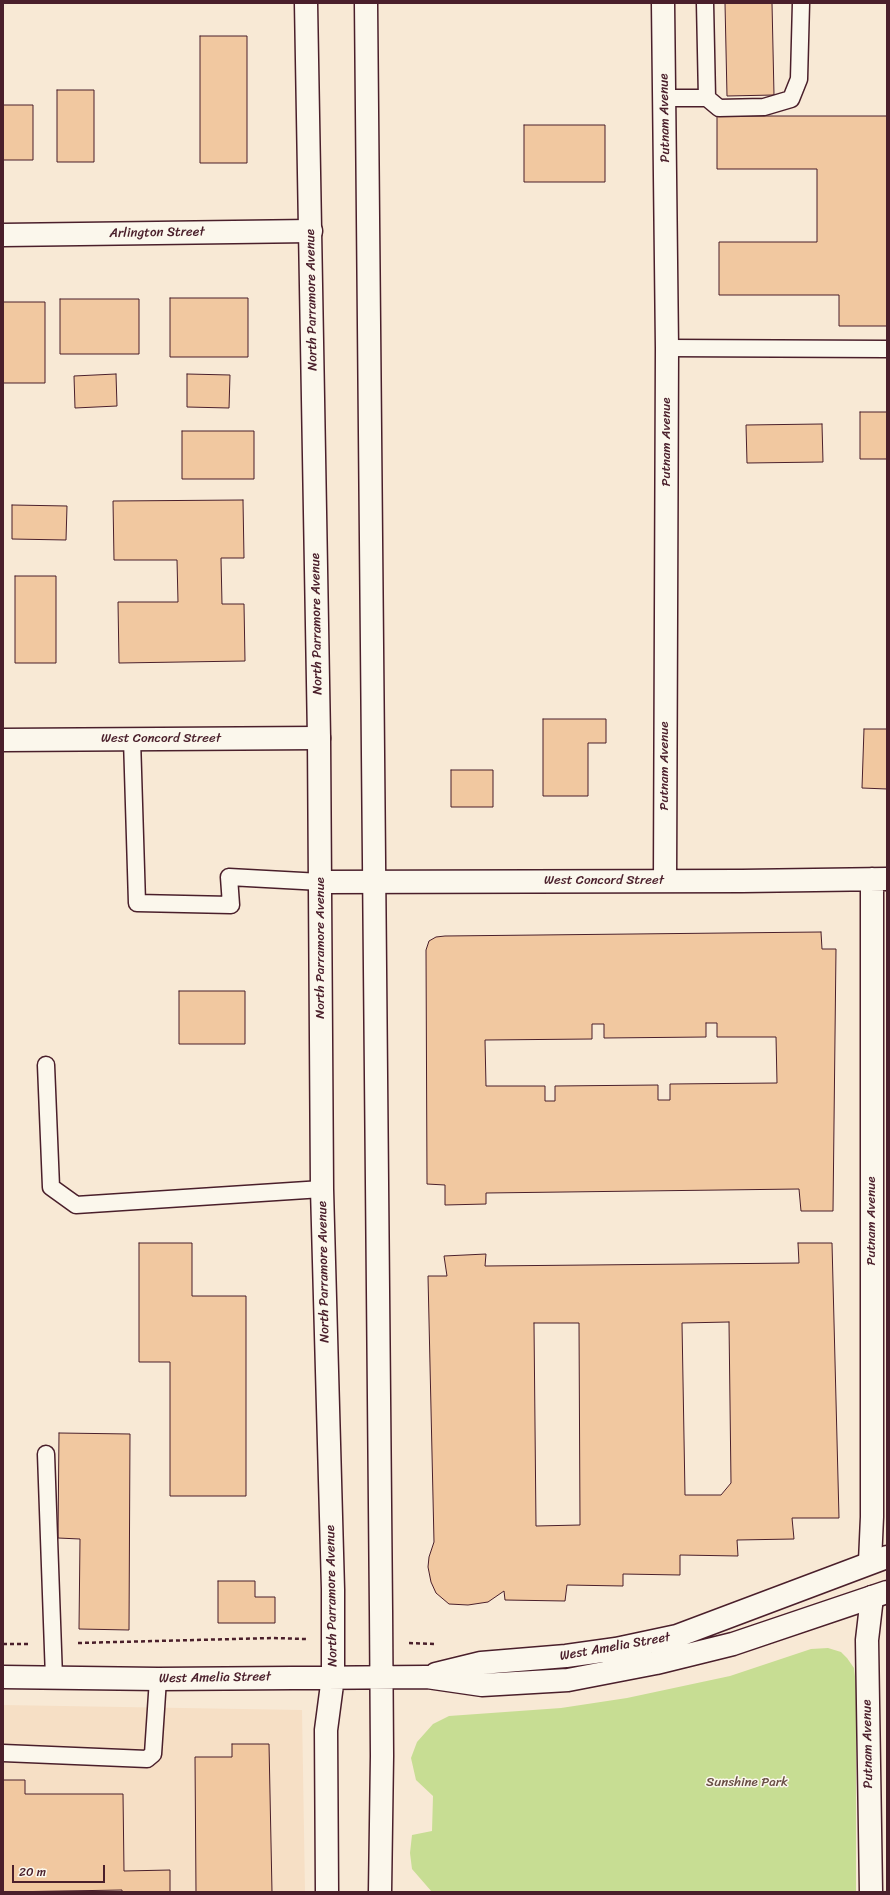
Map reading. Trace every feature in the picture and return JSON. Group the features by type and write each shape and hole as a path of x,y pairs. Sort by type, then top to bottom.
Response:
{"street":[{"name":"North Parramore Avenue","path":"306,3 321,882 322,1189 333,1640 333,1677 326,1730 327,1892"},
{"path":"366,3 382,1642 380,1892"},
{"name":"Putnam Avenue","path":"663,3 667,348 665,881"},
{"name":"Arlington Street","path":"3,235 311,230"},
{"name":"West Concord Street","path":"3,740 319,738"},
{"name":"West Concord Street","path":"321,882 880,879"},
{"name":"Putnam Avenue","path":"879,1559 872,1517 880,879"},
{"name":"West Amelia Street","path":"427,1676 481,1663 566,1656 616,1649 677,1636 879,1559"},
{"name":"Putnam Avenue","path":"870,1892 867,1640 880,1594"},
{"name":"West Amelia Street","path":"3,1677 158,1679 427,1676 482,1685 568,1680 656,1663 733,1644 880,1594"}],"lane":[{"path":"706,3 707,98"},
{"path":"664,98 707,98 719,108 764,107 791,99 799,79 801,3"},
{"path":"667,348 887,349"},
{"path":"132,739 137,903 231,905 229,877 321,882"},
{"path":"46,1065 51,1187 76,1205 322,1189"},
{"path":"46,1454 54,1678"},
{"path":"3,1753 147,1759 153,1754 158,1679"}],"path":[{"path":"3,1644 273,1638 333,1640"},
{"path":"382,1642 437,1644"}],"shaded area":[{"path":"3,1705 302,1710 305,1892 3,1892"}],"green space":[{"name":"Sunshine Park","path":"828,1648 841,1652 847,1658 854,1668 856,1685 856,1892 432,1892 412,1869 410,1853 412,1835 432,1831 433,1796 416,1780 411,1758 417,1742 433,1724 449,1716 561,1708 627,1698 730,1676 811,1649"}],"building":[{"path":"725,3 772,3 774,95 727,96"},
{"path":"200,36 247,36 247,163 200,163"},
{"path":"57,90 94,90 94,162 57,162"},
{"path":"3,105 33,105 33,160 3,160"},
{"path":"717,116 887,116 887,326 839,326 839,295 719,295 719,242 817,242 817,169 717,169"},
{"path":"524,125 605,125 605,182 524,182"},
{"path":"170,298 248,298 248,357 170,357"},
{"path":"60,299 139,299 139,354 60,354"},
{"path":"3,302 45,302 45,383 3,383"},
{"path":"116,374 117,406 75,408 74,376"},
{"path":"187,374 230,375 229,408 187,407"},
{"path":"860,412 887,412 887,459 860,459"},
{"path":"822,424 823,462 747,463 746,425"},
{"path":"182,431 254,431 254,479 182,479"},
{"path":"243,500 244,558 221,558 222,604 244,604 245,661 119,663 118,602 178,602 177,560 114,560 113,501"},
{"path":"12,505 67,506 66,540 12,539"},
{"path":"15,576 56,576 56,663 15,663"},
{"path":"543,719 606,719 606,743 588,743 588,796 543,796"},
{"path":"864,729 887,729 887,789 862,788"},
{"path":"451,770 493,770 493,807 451,807"},
{"path":"821,932 822,949 836,949 833,1211 801,1211 799,1189 486,1193 486,1204 445,1205 445,1185 427,1184 426,950 429,941 436,937","holes":["706,1023 717,1023 717,1037 776,1037 777,1083 670,1084 670,1100 658,1100 658,1085 555,1086 555,1101 545,1101 545,1086 486,1086 485,1040 592,1039 592,1024 604,1024 604,1038 706,1037"]},
{"path":"179,991 245,991 245,1044 179,1044"},
{"path":"139,1243 192,1243 192,1296 246,1296 246,1496 170,1496 170,1362 139,1362"},
{"path":"798,1243 832,1243 839,1518 792,1518 794,1539 737,1540 738,1556 680,1555 680,1575 623,1574 623,1586 567,1585 565,1601 505,1600 504,1591 488,1602 468,1605 449,1604 436,1593 431,1582 428,1567 429,1557 434,1542 428,1276 447,1276 444,1256 486,1254 485,1266 799,1263","holes":["729,1322 731,1483 721,1495 685,1495 682,1323","534,1323 579,1323 580,1525 536,1526"]},
{"path":"59,1433 130,1434 129,1630 79,1629 80,1539 58,1538"},
{"path":"218,1581 255,1581 255,1597 275,1597 275,1623 218,1623"},
{"path":"232,1744 269,1744 272,1892 196,1892 195,1757 232,1757"},
{"path":"3,1780 25,1780 25,1794 123,1794 124,1871 170,1870 170,1892 122,1892 122,1890 3,1892"}]}
